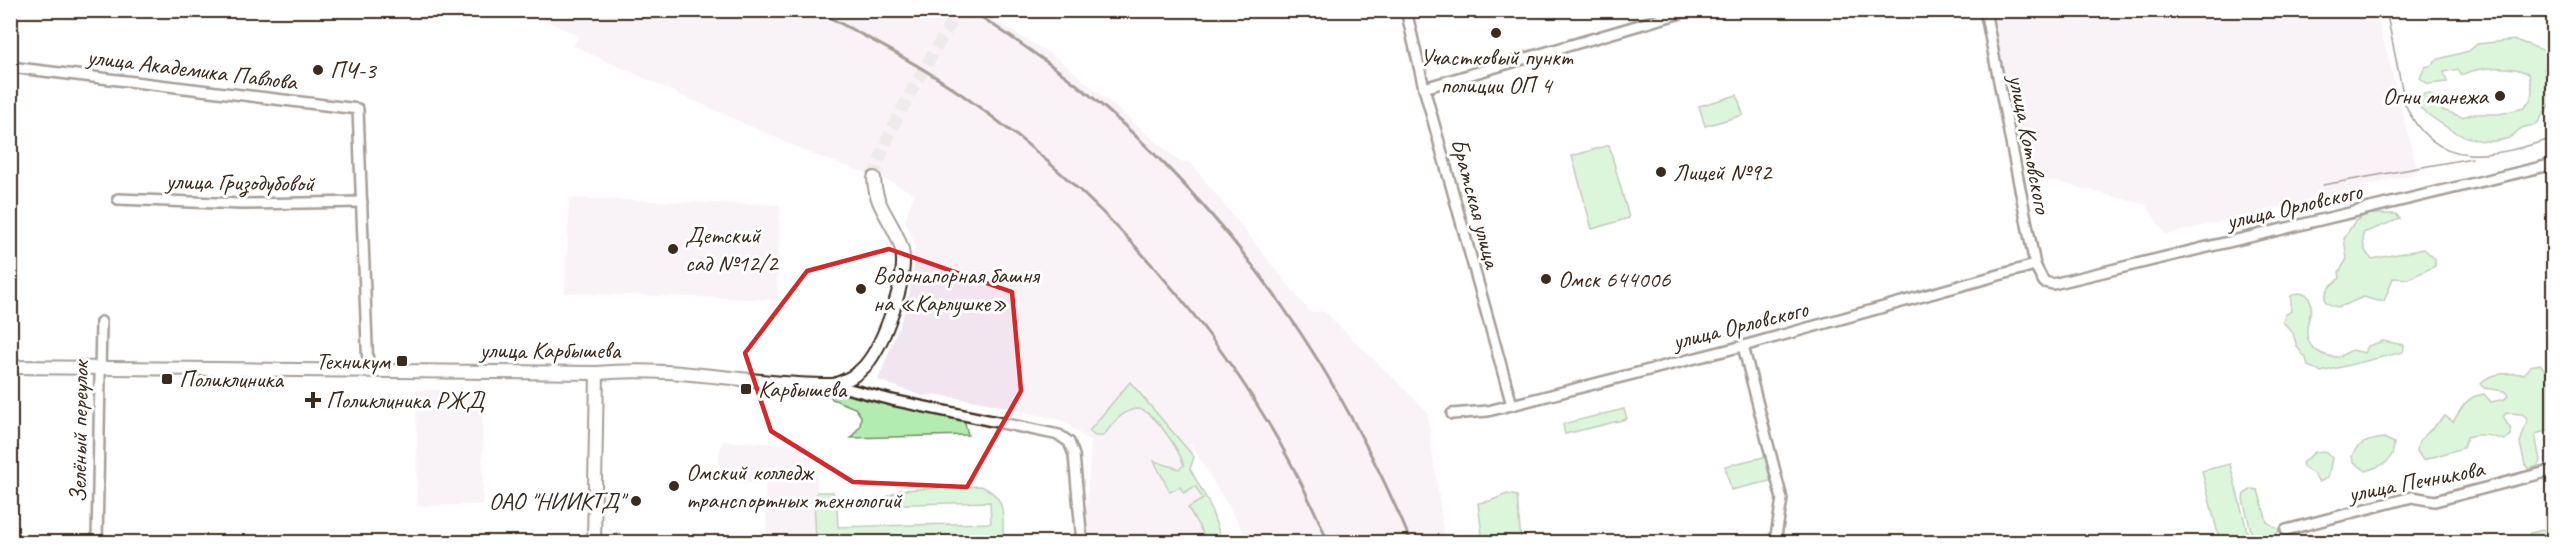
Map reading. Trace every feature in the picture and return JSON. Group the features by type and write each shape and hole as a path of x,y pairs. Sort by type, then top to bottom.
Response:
{"main road":[{"path":"834,385 852,378 866,364 879,341 900,291 904,265 901,249 875,194 874,178"},
{"name":"улица Карбышева","path":"10,368 597,372 625,370 673,371 834,385"},
{"path":"594,543 597,372"}],"street":[{"name":"Братская улица","path":"1406,10 1424,88 1512,405"},
{"path":"1424,88 1691,10"},
{"name":"улица Котовского","path":"1984,10 2035,265 2044,282"},
{"name":"улица Академика Павлова","path":"10,67 358,109 368,371"},
{"name":"улица Орловского","path":"2044,282 2063,284 2553,164"},
{"name":"улица Гризодубовой","path":"118,199 241,204 362,202"},
{"name":"улица Орловского","path":"1452,414 1488,411 1743,346 2035,265"},
{"name":"Зелёный переулок","path":"97,543 101,322"},
{"path":"1743,346 1782,499 1774,543"},
{"name":"улица Карбышева","path":"834,385 892,400 1059,435 1069,442 1074,455 1082,543"},
{"name":"улица Печникова","path":"2286,530 2412,498 2435,501 2553,470"}],"highlighted area":[{"path":"889,249 1012,292 1021,391 967,487 853,482 771,431 745,353 807,271"}],"shaded area":[{"path":"525,11 979,11 1059,59 1179,161 1191,163 1310,312 1324,311 1427,411 1445,542 1088,542 1086,517 1091,443 1071,427 1063,421 987,403 934,394 922,396 878,380 907,305 915,261 914,243 905,220 914,194 891,182 809,153 573,46 579,36","holes":["1190,443 1246,536 1221,538 1208,501 1190,469 1194,457"]},
{"path":"1993,11 2376,11 2418,173 2166,235 2146,205 2050,180 2030,186 2024,156 2020,156"},
{"name":"Детский сад №12/2","path":"569,198 780,205 777,300 565,293"},
{"path":"416,390 482,390 483,505 417,506"},
{"path":"723,441 802,445 802,454 808,455 817,474 817,492 814,500 815,539 767,539 765,484 719,481 719,451"}],"green space":[{"path":"2515,40 2551,53 2553,63 2544,69 2552,101 2536,125 2522,128 2506,139 2482,141 2449,129 2420,108 2418,103 2424,94 2428,93 2435,98 2442,110 2462,117 2472,114 2499,114 2524,108 2531,100 2532,90 2529,74 2522,71 2495,68 2476,70 2461,75 2458,69 2444,72 2447,82 2428,84 2420,78 2425,67 2439,59 2469,51 2477,44"},
{"path":"1737,95 1743,115 1705,126 1699,106"},
{"path":"1609,145 1629,218 1592,229 1572,156"},
{"path":"2367,214 2396,214 2400,219 2363,233 2364,248 2372,259 2424,249 2435,259 2435,266 2408,279 2393,278 2384,301 2364,297 2340,307 2330,305 2325,301 2327,290 2340,278 2339,272 2347,259 2344,238 2355,221"},
{"path":"2298,293 2306,294 2311,304 2307,334 2310,344 2318,352 2338,357 2352,350 2365,353 2368,346 2383,341 2404,345 2403,352 2321,372 2308,366 2306,358 2297,347 2293,333 2283,322 2285,315 2291,311 2291,296"},
{"path":"2540,364 2551,386 2554,403 2554,429 2535,434 2540,461 2538,466 2529,469 2525,465 2520,443 2527,421 2526,417 2522,414 2506,413 2503,417 2511,430 2511,435 2504,440 2486,435 2467,437 2463,448 2423,460 2417,451 2419,441 2445,416 2453,422 2468,400 2478,395 2484,394 2491,402 2505,399 2508,395 2504,391 2484,388 2481,383 2485,379 2501,374 2524,374 2530,366"},
{"path":"1130,382 1194,457 1190,469 1208,501 1221,538 1247,536 1251,542 1208,542 1188,508 1203,499 1195,486 1184,493 1180,487 1170,492 1154,461 1179,469 1184,465 1177,450 1157,422 1143,410 1136,409 1126,413 1117,419 1103,436 1095,436 1089,431"},
{"path":"831,389 964,419 968,435 851,438 860,426 861,416 855,408 832,399 829,393"},
{"path":"1624,409 1627,419 1565,434 1563,424"},
{"path":"2384,438 2394,443 2386,463 2366,471 2353,461 2354,451 2361,445"},
{"path":"2325,451 2332,458 2328,478 2319,482 2314,474 2304,468 2302,463 2315,452"},
{"path":"1768,456 1774,480 1731,490 1725,466"},
{"path":"2230,464 2248,535 2220,542 2202,471"},
{"path":"981,486 996,496 1000,502 1003,516 1003,542 816,542 814,500 817,492 833,492 837,506 838,527 991,523 990,502 872,505 900,490"},
{"path":"2252,489 2258,490 2267,522 2279,530 2274,542 2251,542 2252,535 2243,499 2244,494"},
{"path":"1507,494 1517,496 1521,542 1483,542 1478,503"},
{"path":"2553,528 2553,542 2527,542 2530,533"}],"tunnel":[{"path":"874,178 899,114 959,10"}],"tram line":[{"path":"2386,10 2405,104 2418,126 2433,141 2450,150 2469,154 2489,154 2554,138"},
{"path":"2323,185 2472,158"}],"railway":[{"path":"815,10 908,60 961,94 1019,138 1127,237 1176,293 1221,351 1262,413 1298,476 1328,542"},
{"path":"971,10 1023,45 1106,109 1155,155 1244,255 1284,308 1320,364 1384,481 1411,542"}],"place":[{"name":"Участковый пункт полиции ОП 4","path":"1496,33"},
{"name":"ПЧ-3","path":"318,70"},
{"name":"Огни манежа","path":"2500,96"},
{"name":"Лицей №92","path":"1661,172"},
{"name":"Детский сад №12/2","path":"673,249"},
{"name":"Омск 644006","path":"1546,279"},
{"name":"Водонапорная башня на «Карлушке»","path":"861,289"},
{"name":"Техникум","path":"402,361"},
{"name":"Поликлиника","path":"167,379"},
{"name":"Карбышева","path":"746,389"},
{"name":"Поликлиника РЖД","path":"313,400"},
{"name":"Омский колледж транспортных технологий","path":"674,486"},
{"name":"ОАО \"НИИКТД\"","path":"636,501"}]}
